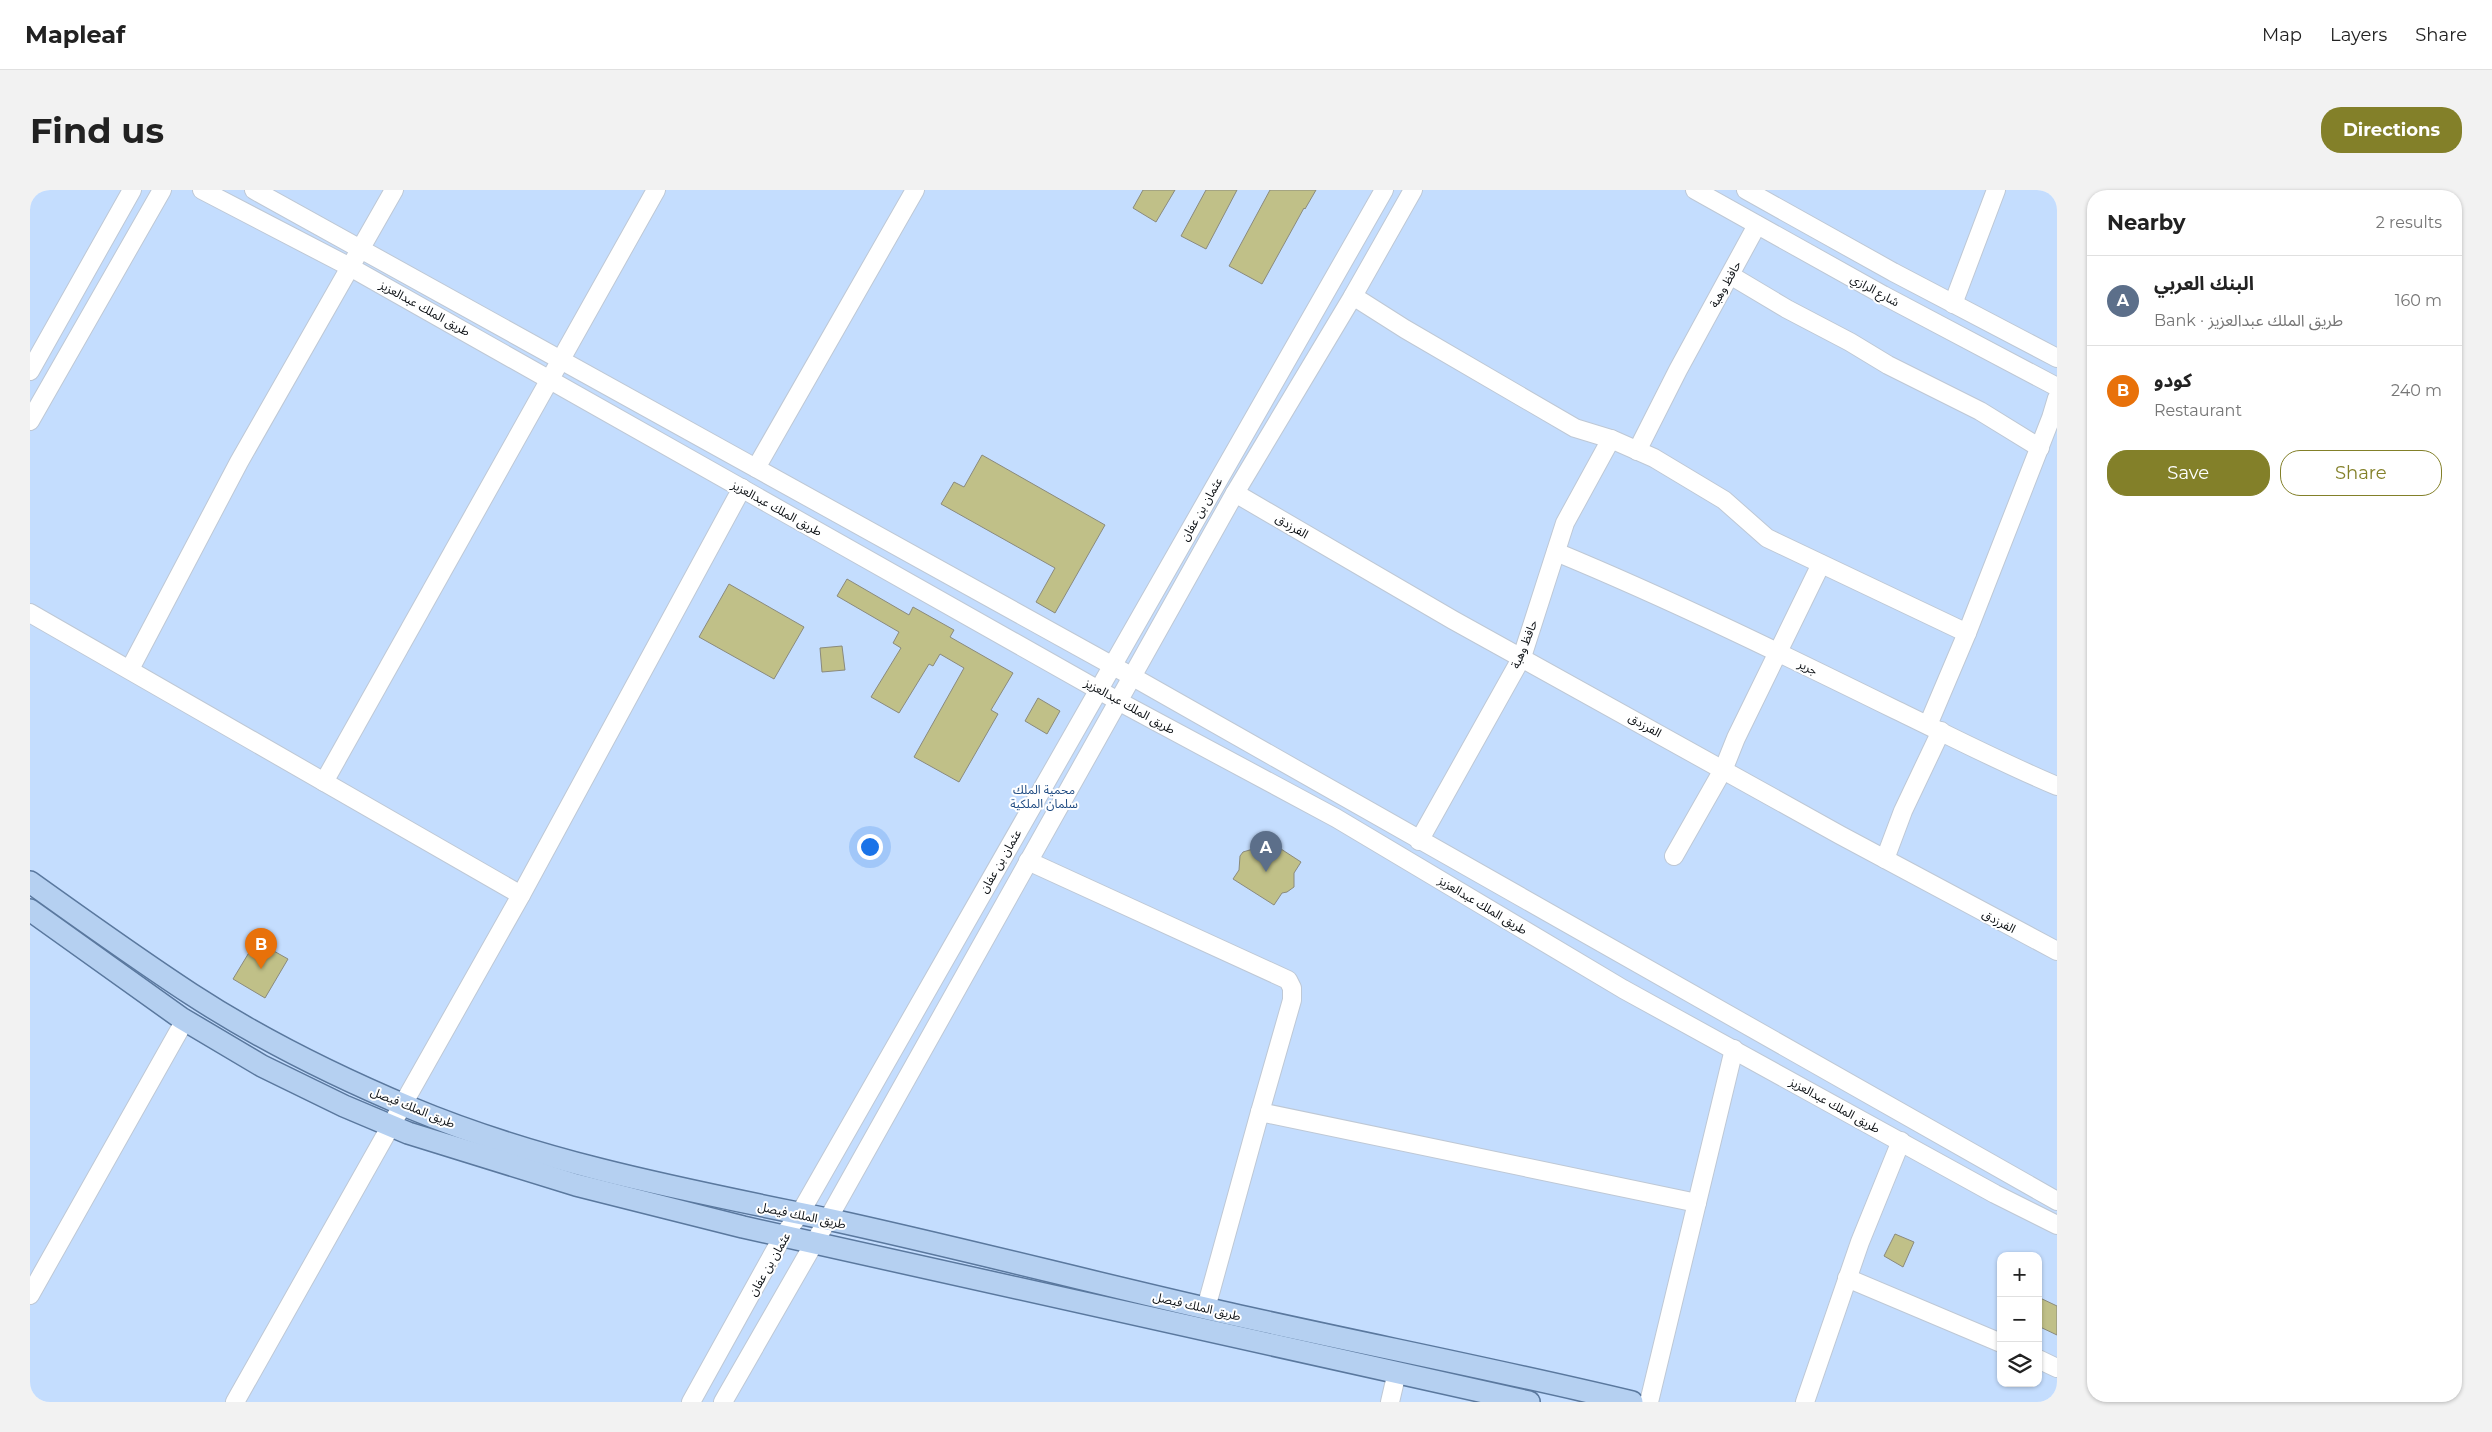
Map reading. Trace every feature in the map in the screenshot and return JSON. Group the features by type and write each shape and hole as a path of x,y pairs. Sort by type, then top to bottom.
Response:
{"main road":[{"name":"طريق الملك فيصل","path":"30,882 194,996 275,1043 403,1104 475,1132 582,1164 799,1215 828,1220 1206,1308 1632,1402"},
{"name":"طريق الملك فيصل","path":"30,910 185,1020 262,1066 344,1106 391,1126 576,1185 783,1236 1397,1372 1470,1396 1529,1402"}],"street":[{"path":"30,371 132,190"},
{"path":"30,421 162,190"},
{"name":"طريق الملك عبدالعزيز","path":"202,190 350,267 550,378 1118,701 1336,818 1623,989 1995,1194 2057,1224"},
{"name":"طريق الملك عبدالعزيز","path":"254,190 1111,664 2057,1202"},
{"path":"130,669 239,462 394,190"},
{"path":"324,782 656,190"},
{"path":"756,468 915,190"},
{"name":"عثمان بن عفان","path":"691,1402 783,1236 799,1215 1111,664 1384,190"},
{"name":"عثمان بن عفان","path":"723,1402 828,1220 1235,493 1353,296 1413,190"},
{"name":"شارع الرازي","path":"1695,190 1883,295 2057,387"},
{"name":"شارع الرازي","path":"1746,190 1953,304 2057,358"},
{"path":"1953,304 1996,190"},
{"name":"حافظ وهبة","path":"1637,451 1758,225"},
{"path":"1730,275 1786,309 1850,342 1888,365 1980,411 2040,448"},
{"path":"1353,296 1405,329 1575,428 1611,439 1654,458 1724,500 1767,538 1967,633"},
{"path":"1885,859 1967,633 2040,448 2057,398"},
{"name":"حافظ وهبة","path":"1420,841 1522,657 1566,523 1611,439"},
{"path":"235,1402 521,895 742,488"},
{"name":"الفرزدق","path":"1235,493 1453,620 1724,768 1885,859 2057,951"},
{"name":"جرير","path":"1556,552 1621,579 1777,652 1934,728 1993,759 2057,786"},
{"path":"1674,856 1724,768 1777,652 1821,564"},
{"path":"30,612 521,895"},
{"path":"1028,862 1288,980 1292,988 1292,1000 1206,1308"},
{"path":"30,1295 185,1020"},
{"path":"1649,1402 1734,1049"},
{"path":"1260,1112 1697,1203"},
{"path":"1805,1402 1847,1278 1901,1141"},
{"path":"1847,1278 1999,1342"},
{"path":"2042,1361 2057,1368"},
{"path":"1390,1402 1397,1372"}],"green space":[{"name":"محمية الملك سلمان الملكية","path":"30,190 2057,190 2057,1402 30,1402"}],"building":[{"path":"1143,190 1175,190 1156,222 1133,208"},
{"path":"1206,190 1237,190 1206,249 1181,236"},
{"path":"1270,190 1316,190 1262,284 1229,266"},
{"path":"982,455 1105,525 1055,613 1036,602 1055,568 941,504 954,482 964,487"},
{"path":"847,579 909,615 913,607 954,630 950,637 1013,673 991,710 998,714 959,782 914,757 964,668 940,654 933,666 929,664 899,713 871,697 901,648 893,643 899,632 837,596"},
{"path":"729,584 804,627 774,679 699,637"},
{"path":"842,646 845,670 822,672 820,648"},
{"path":"1038,698 1060,711 1047,734 1025,721"},
{"path":"1261,836 1301,862 1294,873 1294,887 1282,893 1274,905 1233,879 1239,870 1240,856 1243,852 1253,849"},
{"path":"256,941 288,959 265,998 233,979"},
{"path":"1895,1234 1914,1242 1903,1267 1884,1256"},
{"path":"2042,1299 2057,1306 2057,1335 2042,1328"}],"place":[{"name":"البنك العربي","path":"1266,872"},
{"name":"كودو","path":"261,969"}]}
